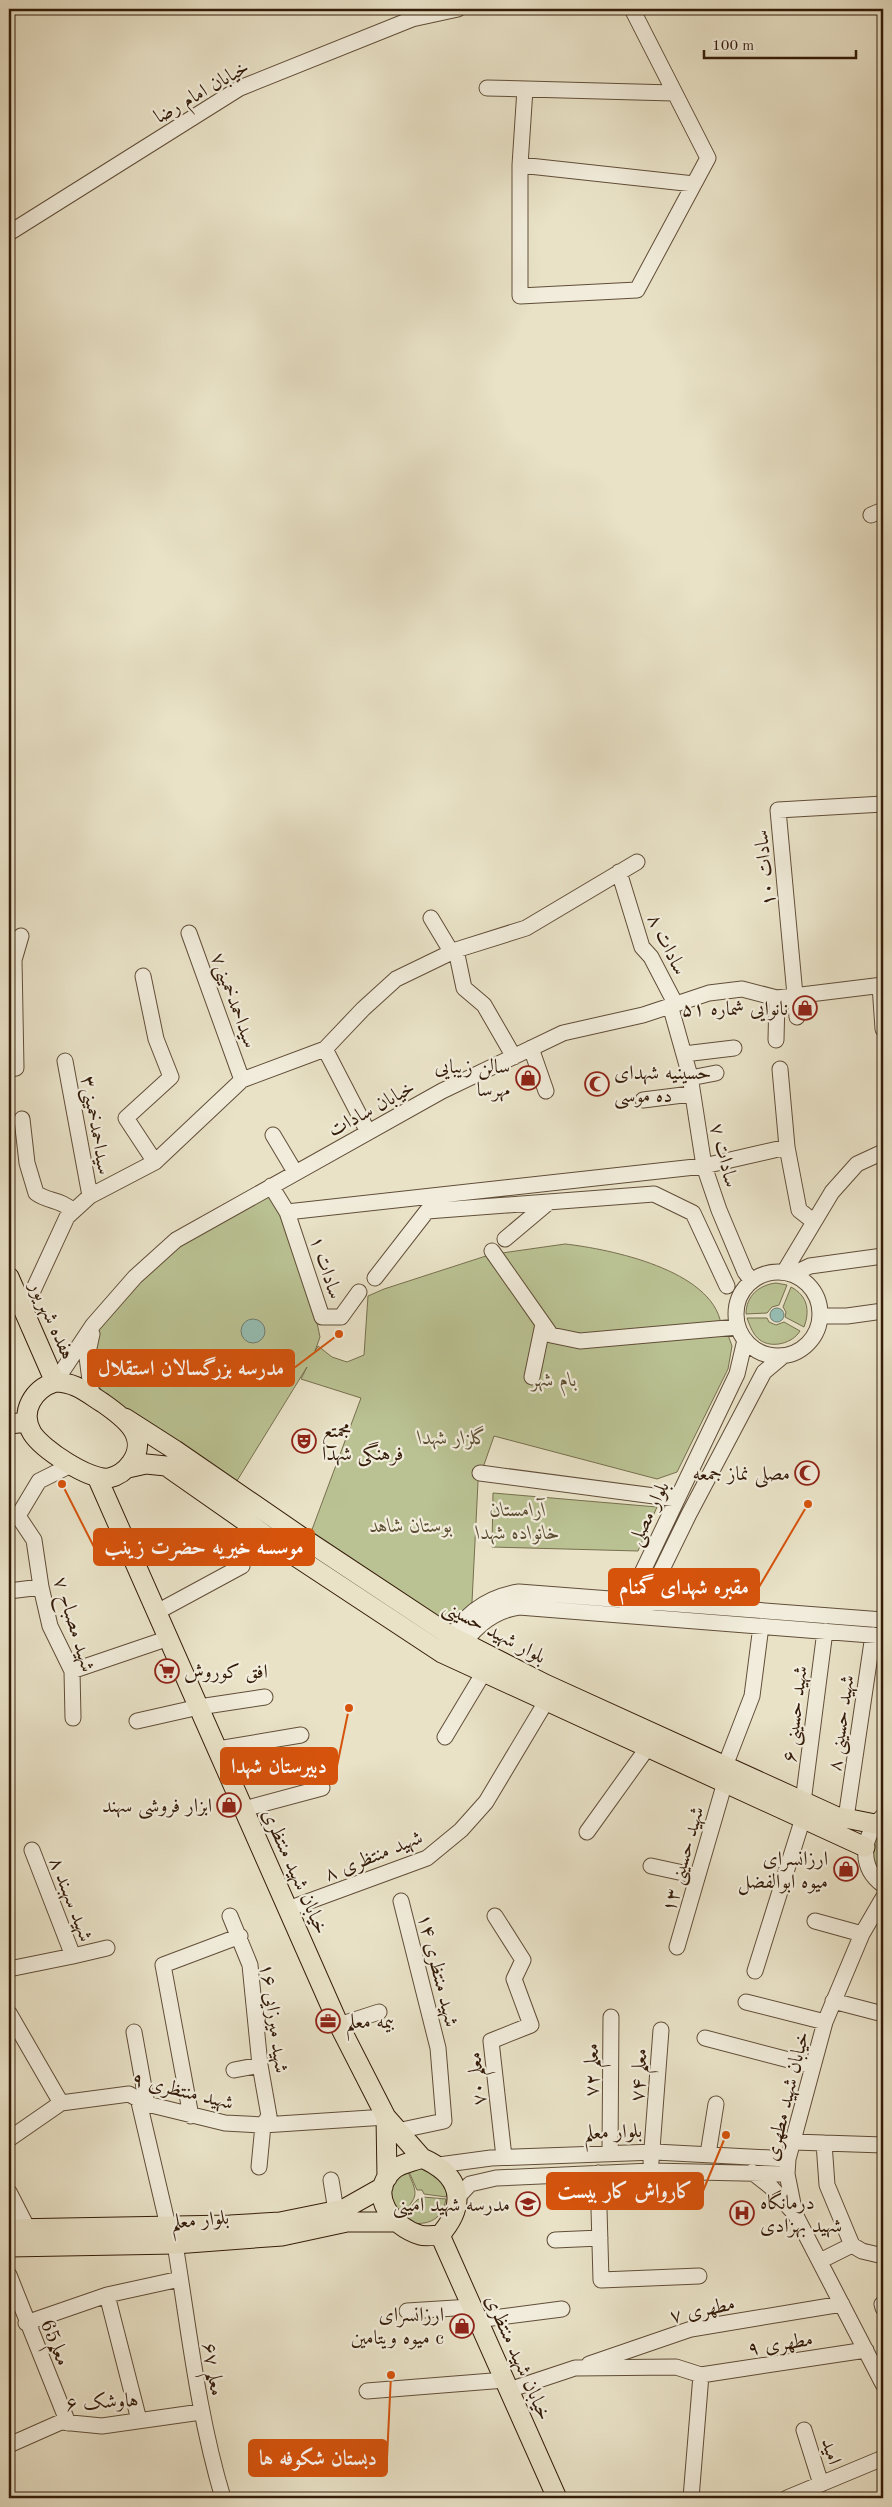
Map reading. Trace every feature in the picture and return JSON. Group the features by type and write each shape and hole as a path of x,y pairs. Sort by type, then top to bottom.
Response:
{"main road":[{"name":"هفده شهریور","path":"9,1277 19,1308 55,1382"},
{"path":"128,1468 137,1448 137,1437 132,1426 125,1418 76,1385 66,1382 55,1382 45,1386 33,1396 27,1411 28,1422 38,1441 71,1465 97,1478 108,1478 128,1468 146,1464 166,1466 168,1456 175,1450"},
{"name":"بلوار شهید حسینی","path":"125,1418 303,1538 458,1639 725,1774 803,1810 837,1821 879,1820"},
{"path":"9,1424 28,1422"},
{"name":"بلوار شهید حسینی","path":"166,1466 292,1554 448,1656 648,1746 725,1774"},
{"name":"خیابان شهید منتظری","path":"97,1478 340,2025 392,2124"},
{"name":"بلوار شهید حسینی","path":"837,1821 865,1847"},
{"path":"392,2124 452,2180 457,2198 457,2209 450,2223 440,2235 422,2236 394,2222 385,2207 385,2182 392,2124"},
{"path":"385,2182 402,2164 431,2162"},
{"name":"بلوار معلم","path":"9,2229 280,2222 344,2209 385,2182"},
{"name":"بلوار معلم","path":"9,2246 175,2244 282,2236 347,2222 394,2222"},
{"name":"خیابان شهید منتظری","path":"440,2235 556,2498"}],"street":[{"name":"خیابان امام رضا","path":"9,233 240,88 412,19 458,9"},
{"path":"525,89 520,165 520,296 637,290 708,158 673,93 632,9"},
{"path":"487,88 673,93"},
{"path":"520,165 694,184"},
{"name":"سادات ۱۰","path":"797,997 778,810 883,804"},
{"path":"19,1308 67,1218 73,1211 90,1196 155,1162 242,1080 325,1048 363,1008 396,979 454,952 526,928 637,862"},
{"name":"سادات ۸","path":"619,872 642,947 651,957 673,1004"},
{"path":"431,918 454,952 464,988 484,1005 514,1057"},
{"name":"سیداحمدخمینی۷","path":"189,933 242,1080"},
{"path":"9,1069 16,1068 11,960 21,936"},
{"path":"143,976 156,1040 171,1077 126,1118 155,1162"},
{"path":"882,985 883,1029"},
{"name":"خیابان سادات","path":"55,1382 93,1325 136,1277 176,1240 442,1091 531,1048 563,1033 626,1020 709,993 742,988 777,998 882,985"},
{"path":"797,997 797,1017"},
{"path":"776,1040 777,998"},
{"name":"سادات ۷","path":"673,1004 690,1078 691,1094 704,1166 719,1210 745,1272 752,1281"},
{"path":"325,1048 368,1132"},
{"path":"531,1048 546,1091"},
{"path":"684,1054 734,1048"},
{"name":"سیداحمدخمینی۳","path":"65,1061 90,1196"},
{"path":"780,1069 787,1147 799,1210 813,1221"},
{"path":"690,1078 716,1073"},
{"path":"643,1100 691,1094"},
{"path":"22,1119 27,1163 36,1192 49,1200 58,1200 66,1203 73,1211"},
{"path":"273,1135 295,1172"},
{"path":"288,1212 704,1166 787,1147"},
{"path":"789,1273 813,1221 832,1192 857,1164 883,1152"},
{"name":"سادات ۱","path":"271,1186 288,1212 322,1317 341,1317 359,1292"},
{"path":"375,1278 427,1211 654,1194 693,1213 727,1286"},
{"path":"505,1239 548,1202"},
{"path":"492,1251 550,1335 580,1341 741,1333"},
{"path":"789,1273 810,1286 818,1300 820,1316 817,1330 809,1342 797,1351 783,1356 762,1352 741,1333 737,1303 741,1294 752,1281 767,1273 789,1273 810,1266 883,1256"},
{"path":"820,1316 847,1316 883,1311"},
{"path":"532,1377 543,1324"},
{"path":"92,1396 87,1356 93,1325"},
{"name":"بلوار مصلی","path":"628,1616 629,1600 737,1374 741,1333"},
{"name":"بلوار مصلی","path":"628,1616 646,1602 689,1514 764,1372 783,1356"},
{"path":"14,1517 39,1480 71,1465"},
{"path":"480,1473 677,1499"},
{"name":"شهید مصباح ۷","path":"14,1517 34,1540 41,1587 50,1626 72,1671 73,1718"},
{"path":"158,1612 242,1566"},
{"path":"9,1591 41,1587"},
{"path":"448,1656 473,1611 486,1601 503,1594 519,1592 883,1620"},
{"path":"458,1639 493,1614 519,1607 878,1635"},
{"name":"شهید حسینی ۱۳","path":"677,1947 725,1774 752,1696 761,1626"},
{"name":"شهید حسینی ۶","path":"756,1971 803,1810 825,1631"},
{"name":"شهید حسینی ۸","path":"837,1821 878,1635"},
{"path":"72,1671 169,1638"},
{"path":"445,1737 484,1672"},
{"path":"137,1721 199,1706 265,1697"},
{"name":"شهید منتظری ۸","path":"288,1909 427,1858 434,1853 461,1830 486,1802 547,1700"},
{"path":"218,1749 302,1735"},
{"path":"588,1832 648,1746"},
{"path":"244,1809 322,1788"},
{"path":"879,1820 868,1835 865,1847 866,1860 871,1872 883,1885"},
{"name":"شهید سهبند ۸","path":"9,1970 73,1956 32,1850"},
{"path":"651,1866 698,1876"},
{"name":"خیابان شهید مطهری","path":"883,1898 862,1934 825,2022 812,2066 788,2167 795,2214 883,2384"},
{"name":"شهید منتظری ۱۴","path":"392,2124 444,2121 438,2048 401,1901"},
{"name":"شهید میرزایی ۱۶","path":"230,1916 240,1936 250,1965 260,2065 269,2116 262,2125 258,2167"},
{"name":"معلم ۷۰","path":"495,1916 523,1960 514,1980 531,2025 491,2041 504,2157"},
{"path":"815,1921 862,1934"},
{"path":"191,2116 163,1965 240,1936"},
{"path":"73,1956 107,1948"},
{"path":"833,2001 883,2014"},
{"path":"746,2002 825,2022"},
{"path":"340,2025 379,2012"},
{"path":"9,2013 62,2103 9,2139"},
{"name":"معلم ۷۲","path":"610,2153 611,2017"},
{"name":"معلم ۷۴","path":"651,2171 661,2030"},
{"path":"134,2032 142,2101 168,2226"},
{"path":"705,2038 812,2066"},
{"path":"234,2070 260,2065"},
{"name":"شهید منتظری ۹","path":"62,2103 129,2094 142,2101 191,2116 225,2123 262,2125 392,2124"},
{"path":"708,2154 716,2104"},
{"path":"794,2142 883,2145"},
{"path":"824,2143 827,2185 852,2245 862,2251 883,2256"},
{"name":"بلوار معلم","path":"431,2162 504,2157 652,2152 708,2154 788,2167"},
{"name":"بلوار معلم","path":"457,2198 470,2184 496,2178 651,2171 752,2172 788,2167"},
{"path":"752,2172 771,2187 795,2214"},
{"path":"598,2173 600,2280 699,2276"},
{"path":"331,2180 336,2211"},
{"path":"9,2192 28,2229"},
{"path":"555,2240 600,2238"},
{"name":"معلم ۶۷","path":"175,2244 201,2412 208,2448 223,2498"},
{"path":"820,2261 852,2245"},
{"name":"معلم65","path":"9,2276 26,2323 68,2423"},
{"path":"26,2323 107,2295 180,2279"},
{"path":"107,2295 139,2420"},
{"name":"مطهری ۷","path":"367,2391 507,2385 575,2368 691,2330 842,2304"},
{"path":"407,2311 474,2314 562,2308"},
{"name":"مطهری ۹","path":"700,2375 866,2350"},
{"path":"575,2368 676,2367 700,2375 691,2498"},
{"name":"هاوشک ۶","path":"9,2445 61,2422 102,2426 201,2412"},
{"name":"امید","path":"804,2430 821,2484"},
{"path":"787,2498 883,2458"}],"green space":[{"path":"270,1197 283,1214 316,1318 320,1337 315,1351 318,1346 332,1357 347,1362 364,1355 368,1296 489,1255 550,1337 610,1341 728,1335 732,1346 728,1369 677,1472 657,1479 494,1436 478,1482 472,1602 452,1626 310,1535 361,1398 301,1379 307,1367 235,1484 103,1394 92,1372 98,1327 141,1277 181,1242 258,1200"},
{"path":"565,1244 632,1257 680,1276 699,1289 714,1305 721,1324 579,1336 553,1330 502,1253"},
{"path":"776,1283 787,1285 779,1305 772,1307 767,1313 746,1314 748,1302 755,1292 764,1286"},
{"path":"791,1287 801,1295 806,1304 807,1315 804,1327 785,1317 786,1312 783,1307"},
{"path":"747,1318 767,1318 769,1322 776,1325 784,1322 800,1331 792,1339 782,1343 765,1343 752,1330"},
{"name":"آرامستان خانواده شهدا","path":"493,1493 657,1507 638,1551 492,1547"},
{"path":"869,1835 883,1843 883,1886 878,1882"},
{"path":"412,2163 439,2174 447,2192 446,2197 424,2194 422,2190 417,2190 406,2165"},
{"path":"405,2165 415,2190 415,2195 410,2205 397,2220 384,2187"},
{"path":"423,2197 446,2199 439,2215 428,2222 422,2223 398,2221 417,2200"}],"water":[{"path":"774,1308 780,1308 784,1315 780,1322 774,1322 770,1318 770,1312"},
{"path":"253,1319 258,1320 264,1326 264,1336 258,1342 253,1343 248,1342 242,1336 241,1331 242,1326 248,1320"}],"place":[{"name":"نانوایی شماره ۵۱","path":"805,1008"},
{"name":"سالن زیبایی مهرسا","path":"528,1078"},
{"name":"حسینیه شهدای ده موسی","path":"597,1084"},
{"name":"مدرسه بزرگسالان استقلال","path":"339,1334"},
{"name":"مجمتع فرهنگی شهدا","path":"304,1441"},
{"name":"مصلی نماز جمعه","path":"807,1473"},
{"name":"موسسه خیریه حضرت زینب","path":"62,1484"},
{"name":"مقبره شهدای گمنام","path":"808,1504"},
{"name":"افق کوروش","path":"167,1671"},
{"name":"دبیرستان شهدا","path":"349,1708"},
{"name":"ابزار فروشی سهند","path":"229,1805"},
{"name":"ارزانسرای میوه ابوالفضل","path":"846,1869"},
{"name":"بیمه معلم","path":"328,2021"},
{"name":"کارواش کار بیست","path":"726,2135"},
{"name":"مدرسه شهید امینی","path":"528,2204"},
{"name":"درمانگاه شهید بهزادی","path":"742,2213"},
{"name":"ارزانسرای میوه ویتامین c","path":"462,2326"},
{"name":"دبستان شکوفه ها","path":"391,2375"}],"park label":[{"name":"بام شهر","path":"554,1379"},
{"name":"گلزار شهدا","path":"453,1437"},
{"name":"بوستان شاهد","path":"411,1525"}]}
